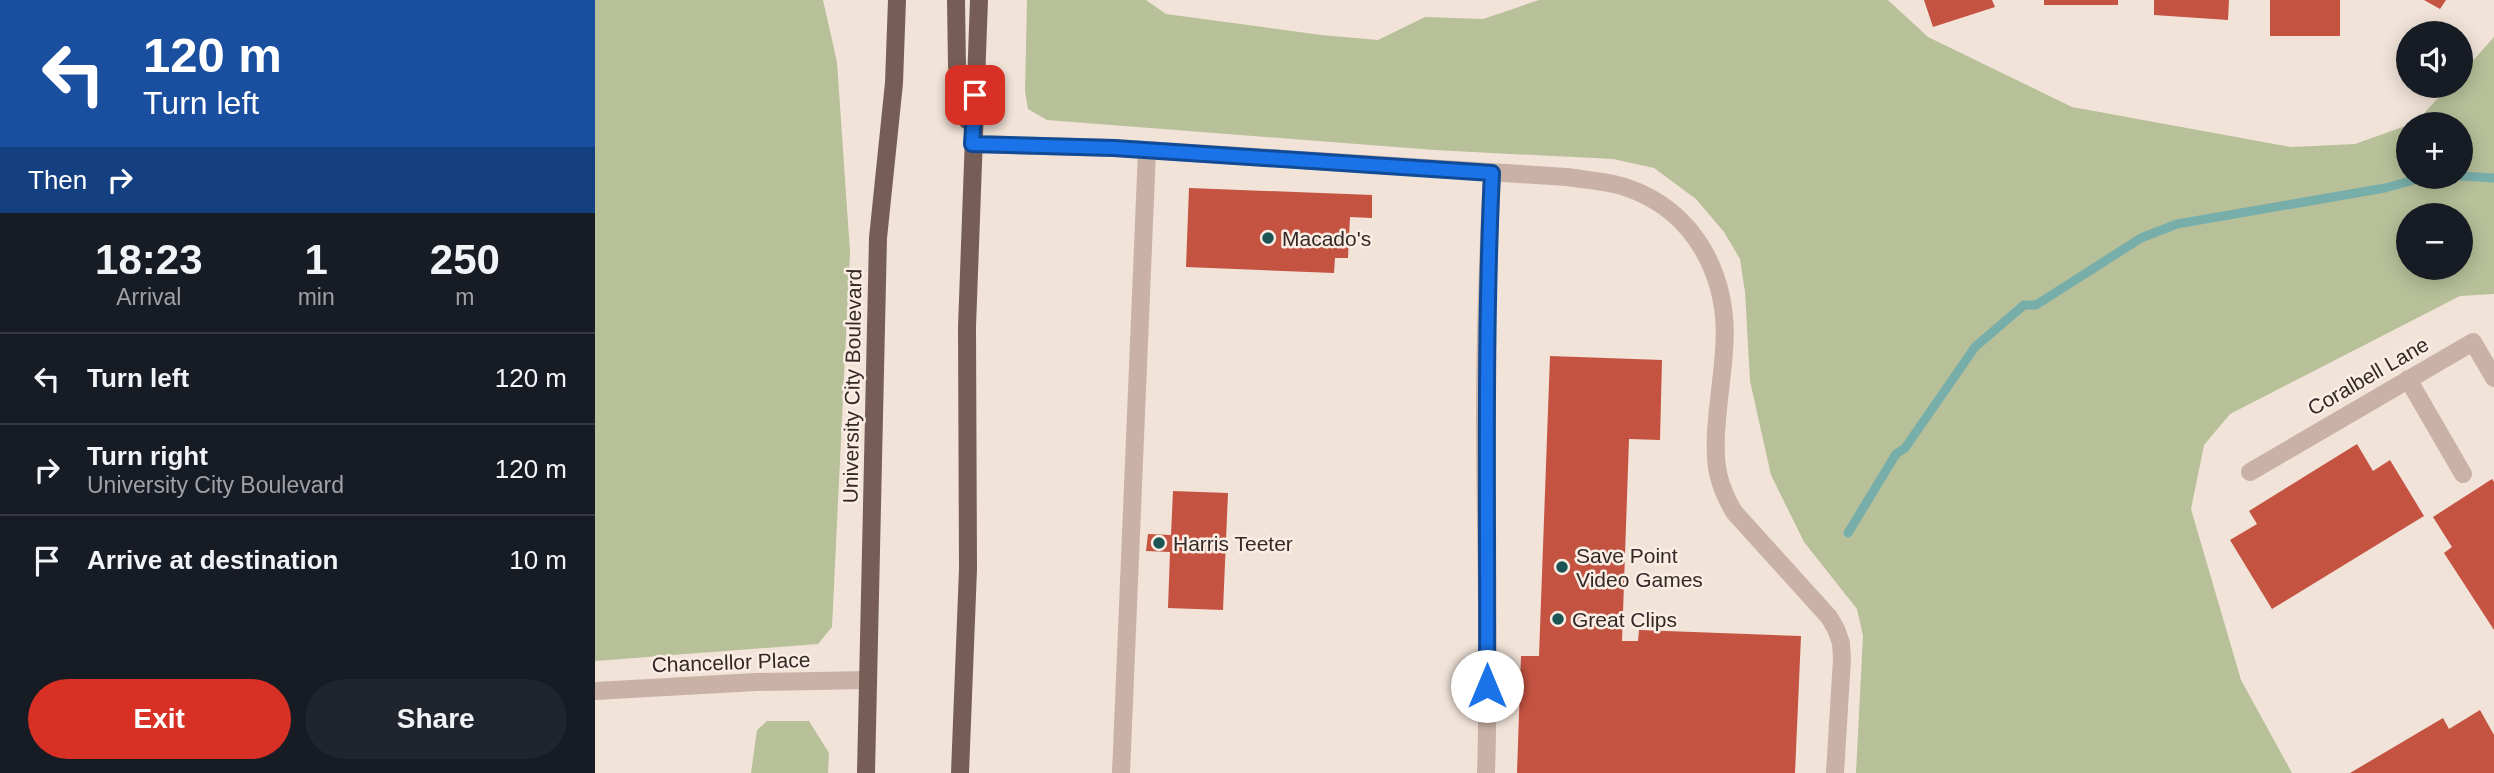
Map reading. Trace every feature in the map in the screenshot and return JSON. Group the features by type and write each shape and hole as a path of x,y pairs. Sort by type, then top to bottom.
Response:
{"main road":[{"name":"University City Boulevard","path":"866,773 878,238 894,83 897,0"},
{"path":"955,0 960,92 972,144"},
{"path":"960,773 968,569 967,327 979,0"}],"street":[{"path":"972,144 1147,150 1567,177 1624,187 1666,209 1699,242 1720,284 1725,318 1717,472 1725,495 1734,512 1829,617 1841,643 1835,773"},
{"path":"1121,773 1147,150"},
{"path":"1486,773 1485,416 1487,263 1492,173"},
{"name":"Coralbell Lane","path":"2250,472 2473,342 2494,378"},
{"path":"2408,379 2463,474"},
{"name":"Chancellor Place","path":"595,691 869,680"}],"green space":[{"path":"595,0 823,0 837,62 850,252 832,627 818,644 595,661"},
{"path":"1027,0 1146,0 1166,14 1378,40 1425,17 1483,19 1539,0 1888,0 1928,37 2072,107 2291,147 2355,144 2396,129 2396,189 2473,189 2473,112 2425,112 2438,98 2473,98 2473,61 2494,37 2494,294 2460,296 2230,414 2204,445 2191,509 2241,680 2292,773 1856,773 1863,636 1857,609 1804,542 1771,475 1750,381 1745,292 1740,259 1724,232 1696,199 1654,168 1613,159 1434,150 1047,120 1028,109 1025,91"},
{"path":"767,721 809,721 829,753 828,773 751,773 757,730"}],"building":[{"path":"1924,0 1992,0 1995,7 1933,27"},
{"path":"2044,0 2118,0 2118,5 2044,5"},
{"path":"2154,0 2229,0 2228,20 2154,15"},
{"path":"2270,0 2340,0 2340,36 2270,36"},
{"path":"2424,0 2446,0 2440,9"},
{"name":"Macado's","path":"1189,188 1372,195 1372,218 1350,217 1348,258 1335,258 1334,273 1186,267"},
{"path":"1550,356 1662,360 1660,440 1629,439 1622,641 1638,641 1639,630 1801,636 1795,773 1517,773 1521,656 1539,656"},
{"path":"2357,444 2373,471 2390,460 2424,516 2272,609 2230,540 2257,524 2249,511"},
{"path":"2492,479 2494,630 2444,553 2452,547 2433,517"},
{"path":"1173,491 1228,493 1223,610 1168,608 1170,552 1146,551 1148,534 1171,535"},
{"path":"2480,710 2494,735 2494,773 2350,773 2443,718 2449,729"}],"waterway":[{"path":"2473,177 2494,178"},
{"path":"1848,533 1896,454 1905,448 1975,347 2024,305 2036,305 2141,238 2177,224 2396,185"}],"place":[{"name":"Macado's","path":"1268,238"},
{"name":"Harris Teeter","path":"1159,543"},
{"name":"Save Point Video Games","path":"1562,567"},
{"name":"Great Clips","path":"1558,619"}],"route":[{"path":"975,95 972,144 1114,148 1492,173 1487,263 1485,416 1487,686"}]}
